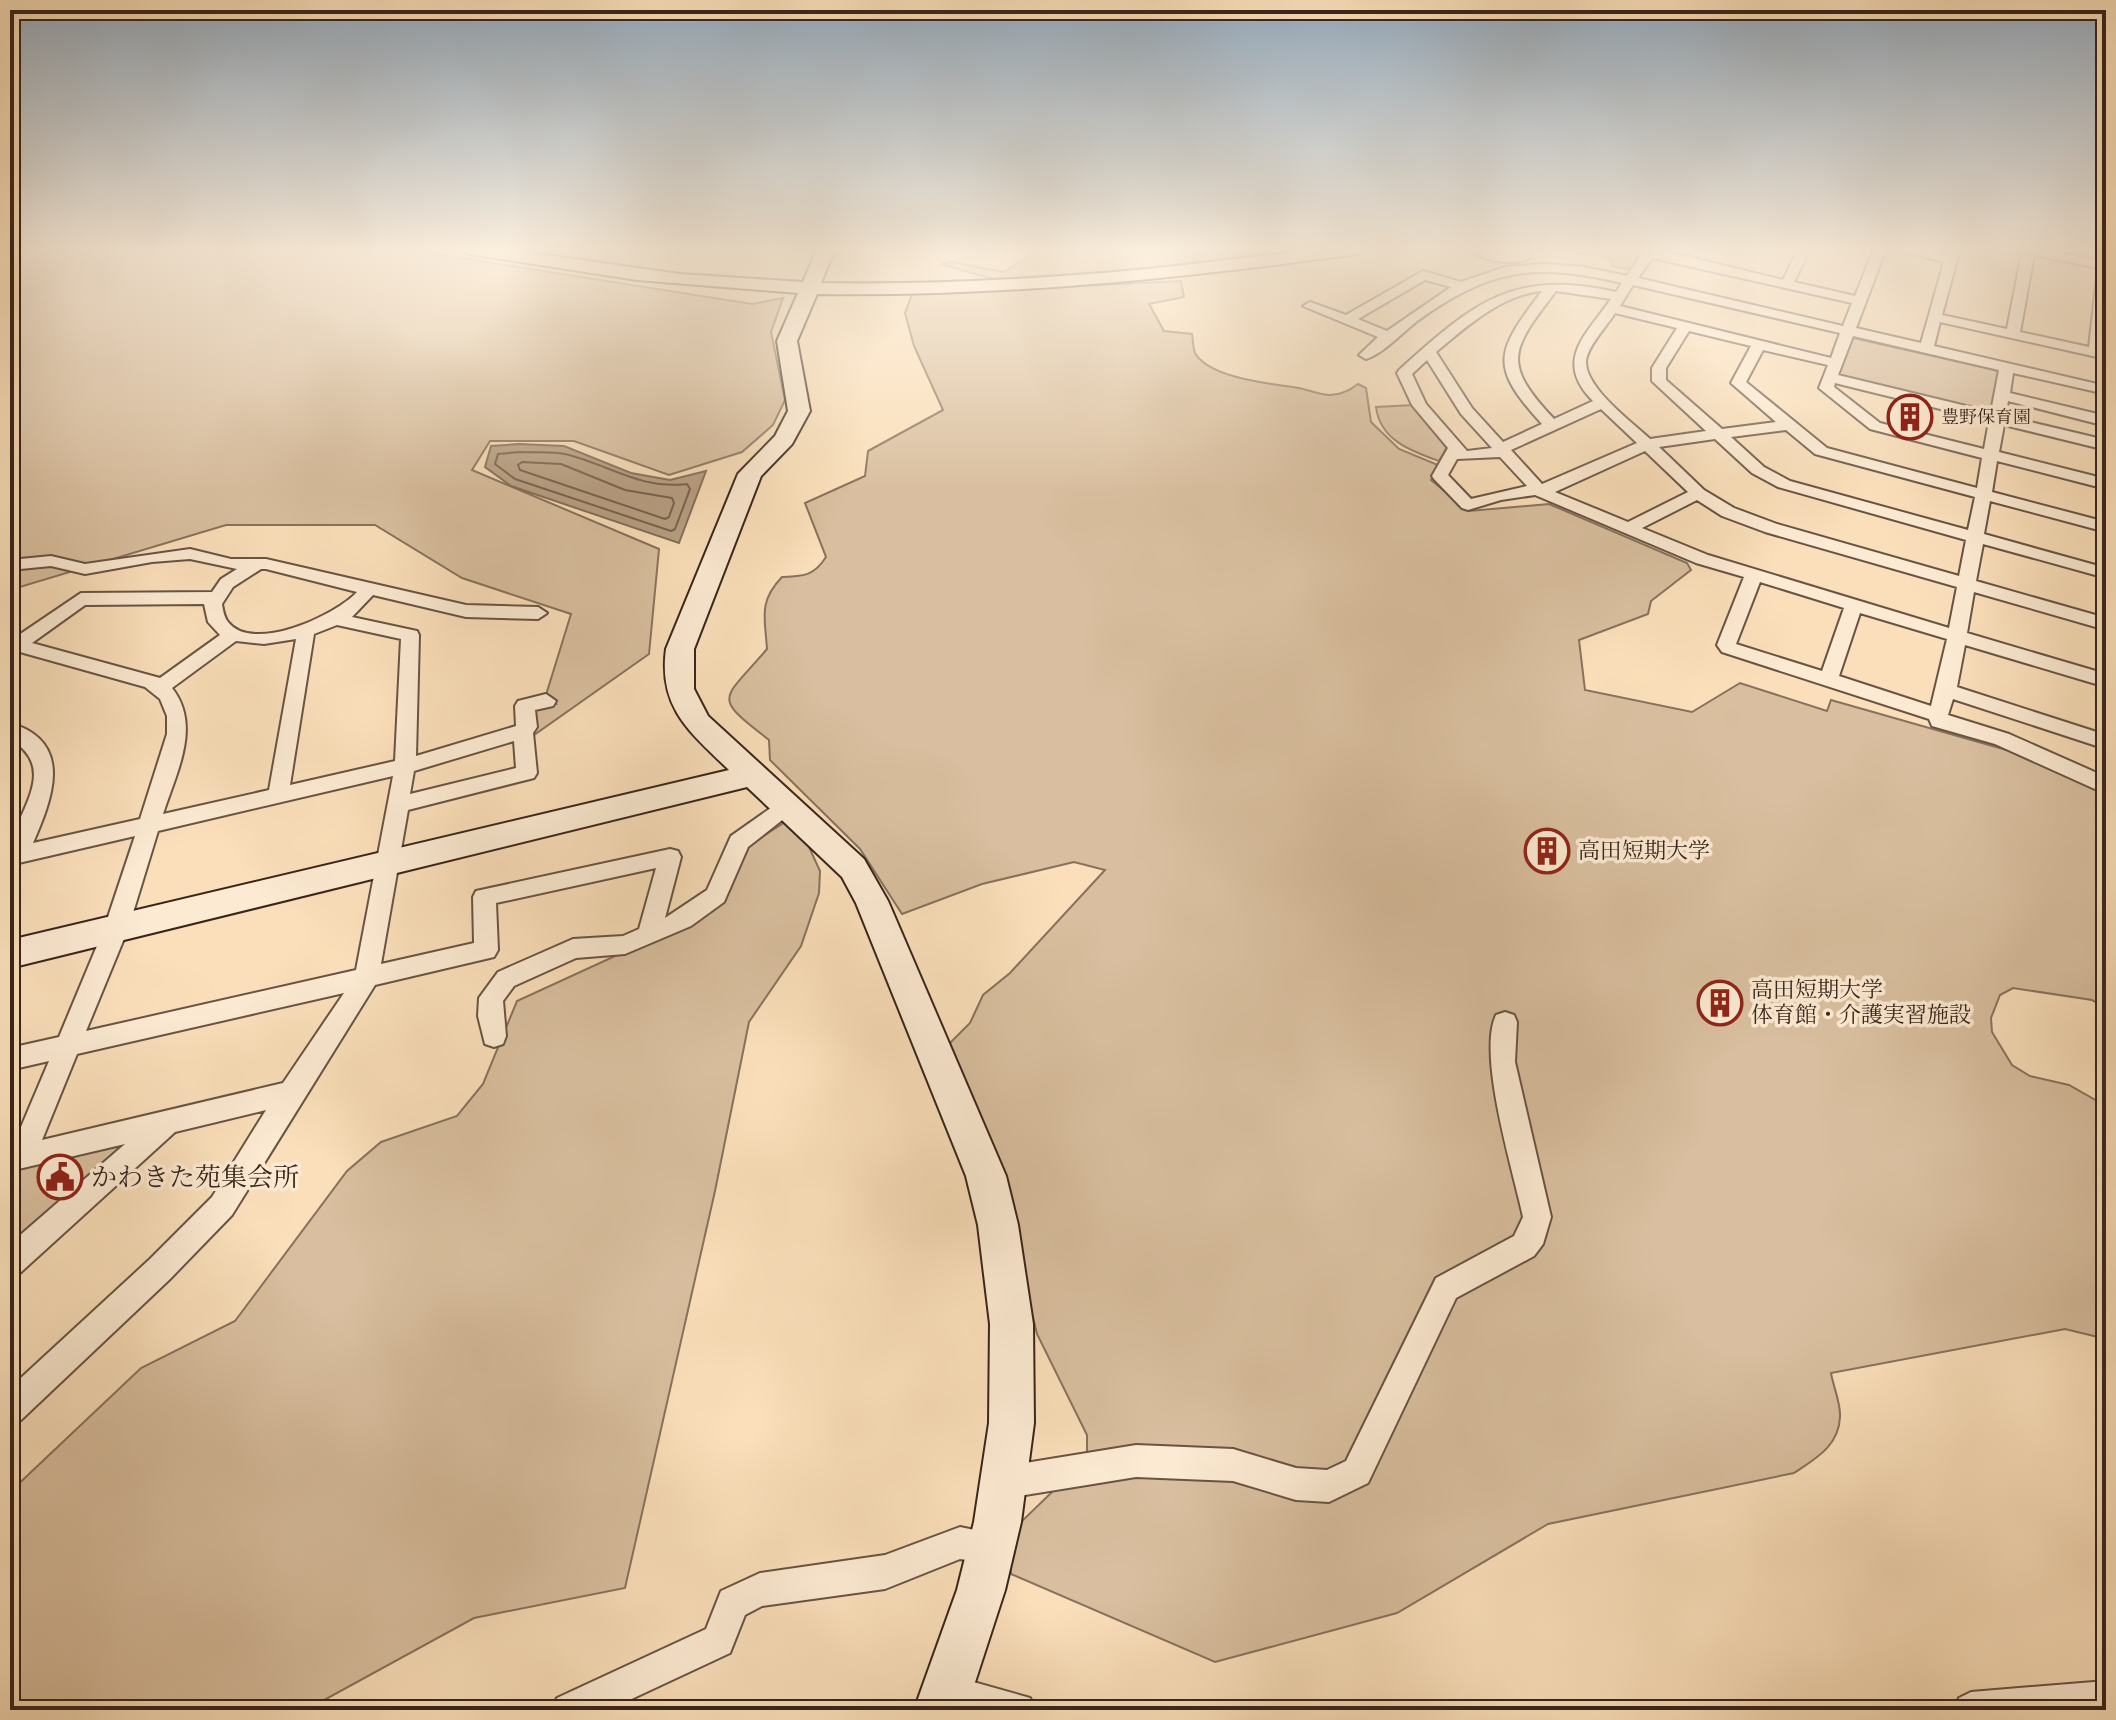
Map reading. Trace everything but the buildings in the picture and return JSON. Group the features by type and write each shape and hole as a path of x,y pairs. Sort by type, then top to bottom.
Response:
{"street":[{"path":"792,329 787,341 799,411 784,439 750,474 680,649 677,677 687,709 698,723 853,868 872,901 986,1176 1006,1260 1013,1317 1007,1482 992,1548 942,1701 1018,1710"},
{"path":"1370,329 1387,336"},
{"path":"1366,355 1398,329"},
{"path":"1455,329 1441,338 1404,373 1419,405 1463,456 1502,450 1603,402"},
{"path":"1521,329 1512,341 1508,360 1518,387 1551,425"},
{"path":"1598,329 1580,355 1578,367 1582,378 1698,493 1728,512 1771,528 2106,624"},
{"path":"1683,329 1657,375 1659,381 1758,470 1784,484 2106,573"},
{"path":"1698,329 1759,345 1998,419 2106,445"},
{"path":"1841,329 2106,390"},
{"path":"1926,349 1932,329"},
{"path":"1988,329 2100,354 2101,329"},
{"path":"2013,335 2014,329"},
{"path":"1848,331 1826,388 1875,426 2106,484"},
{"path":"1759,345 1738,383 1821,451 2106,527"},
{"path":"1428,351 1466,411 1540,491 1702,559 2106,681"},
{"path":"2007,367 1939,721 2002,739 2106,786"},
{"path":"2001,395 2106,421"},
{"path":"1456,447 1440,476 1468,505 1499,495 1540,491 1647,444 1788,425"},
{"path":"1627,529 1698,493"},
{"path":"10,565 51,561 85,569 177,554 209,557 231,564 266,564 466,611 538,613"},
{"path":"256,565 227,583 216,598 214,616 220,626 233,634 267,638 305,633 348,611 369,589"},
{"path":"1754,575 1726,645 1938,715"},
{"path":"14,647 81,599 216,598"},
{"path":"1828,680 1854,605"},
{"path":"10,1409 222,1206 366,979 405,766 410,635 335,619"},
{"path":"278,796 305,633"},
{"path":"161,687 233,634"},
{"path":"14,647 131,676 161,687 177,711 178,732 116,929 69,1046 16,1158"},
{"path":"1947,690 2106,742"},
{"path":"13,856 405,766 523,731 527,727 525,706 546,701"},
{"path":"10,730 24,736 39,751 46,770 42,792 13,856"},
{"path":"397,805 527,773 523,731"},
{"path":"10,954 756,774"},
{"path":"494,1036 490,1016 491,998 499,985 513,974 573,949 617,946 649,936 683,920 716,896 730,868 736,845 789,806"},
{"path":"10,1059 486,950 484,897 670,857 649,936"},
{"path":"1007,1482 1136,1461 1233,1465 1296,1484 1329,1486 1357,1472 1446,1288 1524,1246 1533,1234 1537,1217 1502,1062 1505,1022"},
{"path":"16,1158 291,1093"},
{"path":"10,1263 169,1122"},
{"path":"569,1710 718,1641 733,1603 760,1590 885,1572 960,1543 992,1548"},
{"path":"1971,1710 2106,1699"}],"shaded area":[{"path":"10,329 772,329 785,400 773,425 742,452 669,475 574,441 490,441 472,470 659,549 649,654 534,735 534,709 556,704 546,695 571,614 462,578 375,525 226,525 10,590"},
{"path":"909,329 1163,329 1192,334 1195,353 1203,362 1228,374 1326,395 1348,391 1358,384 1366,388 1371,422 1399,449 1438,465 1431,480 1469,511 1549,504 1687,563 1691,570 1651,601 1648,614 1579,640 1585,690 1692,712 1740,683 1827,711 1831,700 2010,751 2106,790 2106,1009 2092,1000 2013,988 2000,995 1991,1018 1992,1032 2012,1065 2030,1076 2069,1085 2106,1106 2106,1339 2065,1329 1831,1373 1840,1412 1839,1427 1831,1444 1794,1473 1548,1524 1397,1613 1215,1662 1011,1574 1009,1549 1019,1524 1087,1458 1087,1435 1037,1334 1004,1198 946,1047 970,1023 983,995 1010,973 1105,870 1074,862 982,884 902,914 860,849 770,760 769,740 738,714 729,698 740,679 767,649 765,611 774,586 782,577 813,571 826,557 805,503 865,476 868,451 943,410"},
{"path":"1853,338 1995,370 1999,373 1992,412 1843,379 1837,375"},
{"path":"1414,405 1447,447 1439,461 1398,443 1384,428 1376,407"},
{"path":"788,820 804,836 820,871 819,893 801,946 749,1022 715,1191 625,1588 474,1618 306,1710 10,1710 10,1492 141,1368 235,1321 347,1171 381,1142 457,1116 483,1084 517,1001 626,951 725,897 744,849"},
{"path":"117,1143 119,1156 10,1252 10,1169"}],"water":[{"path":"491,446 564,446 631,473 670,480 706,471 679,543 511,486 485,467"}],"place":[{"name":"豊野保育園","path":"1910,417"},
{"name":"高田短期大学","path":"1547,851"},
{"name":"高田短期大学 体育館・介護実習施設","path":"1720,1003"},
{"name":"かわきた苑集会所","path":"60,1177"}]}
